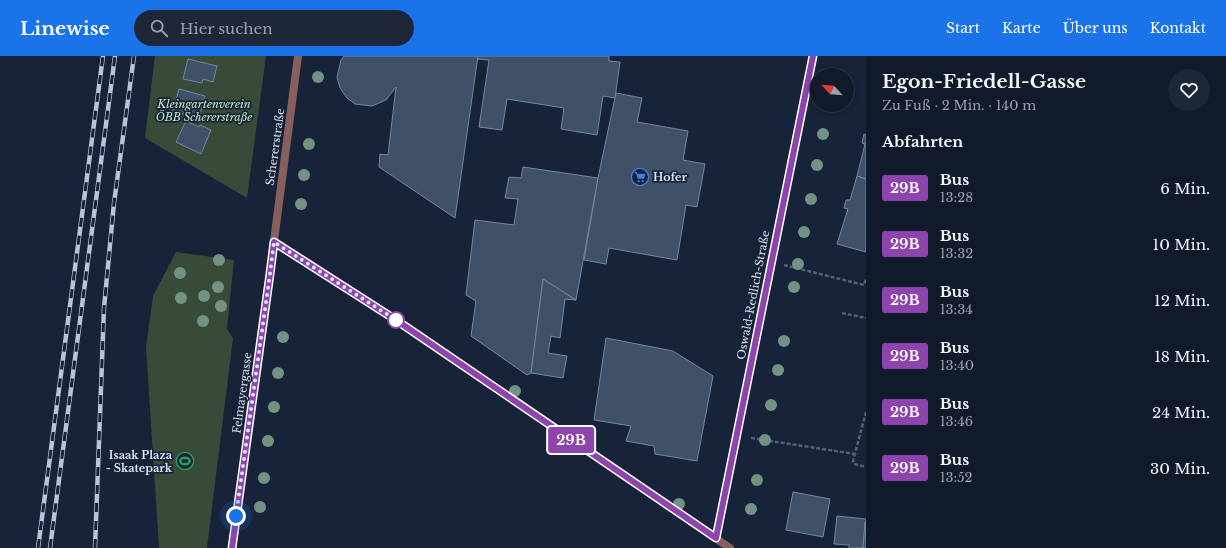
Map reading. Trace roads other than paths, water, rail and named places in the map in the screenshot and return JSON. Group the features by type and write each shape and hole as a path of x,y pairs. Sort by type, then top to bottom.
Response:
{"street":[{"name":"Schererstraße","path":"274,242 298,56"},
{"name":"Oswald-Redlich-Straße","path":"716,538 813,56"},
{"path":"274,242 396,320 730,548"},
{"name":"Felmayergasse","path":"232,548 274,242"}],"railway":[{"path":"38,548 103,56"},
{"path":"50,548 115,56"},
{"path":"95,548 104,308 114,203 134,56"}],"place":[{"name":"Hofer","path":"640,177"},
{"name":"Isaak Plaza - Skatepark","path":"185,461"}],"park label":[{"name":"Kleingartenverein ÖBB Schererstraße","path":"204,110"}]}
